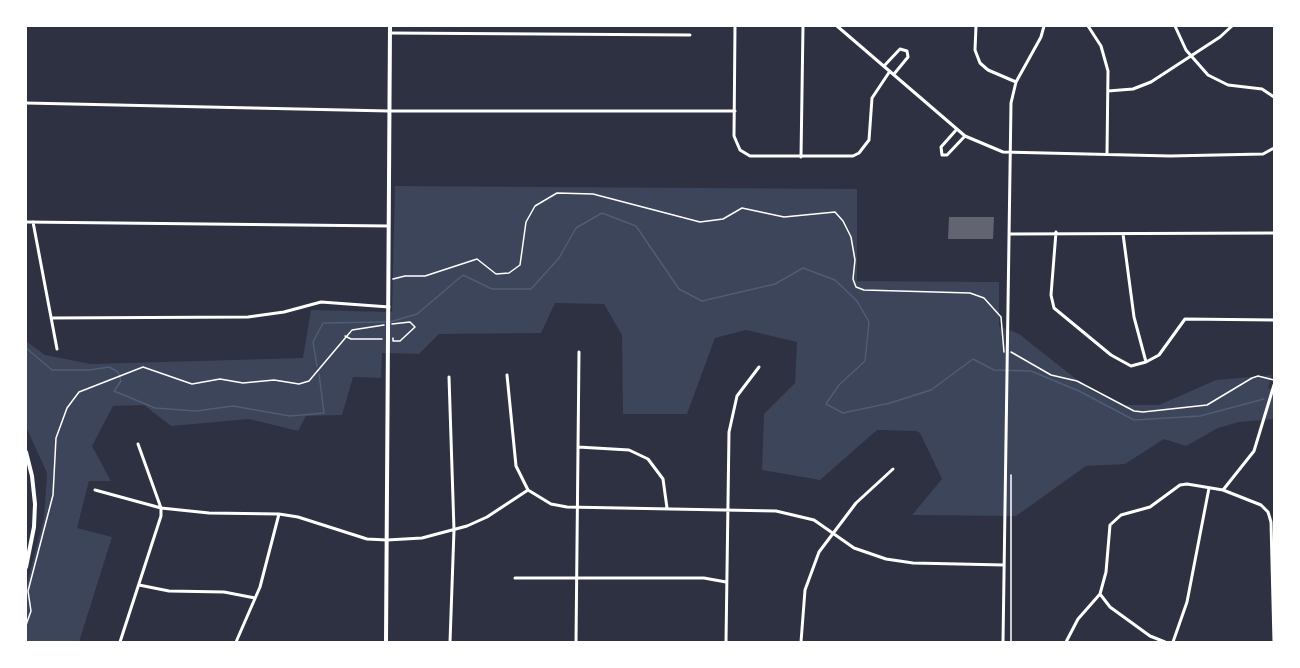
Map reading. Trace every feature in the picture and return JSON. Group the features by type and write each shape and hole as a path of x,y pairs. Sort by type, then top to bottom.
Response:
{"street":[{"path":"386,642 390,26"},
{"path":"735,26 734,136 738,147 753,157 853,156 865,148 870,137 872,98 890,71"},
{"path":"801,157 803,26"},
{"path":"837,26 965,136 991,148 1011,153 1170,156 1263,154 1275,148"},
{"path":"976,26 975,50 980,63 988,70 1016,82"},
{"path":"1003,642 1011,103 1016,82 1041,37 1044,26"},
{"path":"1088,26 1104,52 1108,91 1107,154"},
{"path":"1175,26 1190,56 1214,79 1228,85 1255,87 1275,97"},
{"path":"1108,91 1122,91 1144,86 1220,37 1232,26"},
{"path":"390,33 690,35"},
{"path":"884,66 900,49 907,51 908,57 894,74"},
{"path":"26,103 389,111 735,111"},
{"path":"957,129 941,147 942,155 947,155 965,136"},
{"path":"26,222 388,226"},
{"path":"33,222 57,349"},
{"path":"1010,234 1056,232 1275,233"},
{"path":"1056,232 1051,295 1056,311 1116,358 1131,366 1146,362 1165,348 1185,319 1275,320"},
{"path":"1122,234 1134,317 1146,362"},
{"path":"51,318 248,317 284,312 321,302 389,307"},
{"path":"576,642 579,352"},
{"path":"726,642 727,452 732,414 741,388 759,367"},
{"path":"507,375 514,460 528,490 551,504 578,507 726,508 794,514 814,520 854,548 886,559 913,563 1004,565"},
{"path":"449,377 454,530 450,642"},
{"path":"1223,490 1254,451 1275,385"},
{"path":"120,642 161,516 161,508 138,444"},
{"path":"578,447 621,449 642,455 653,464 663,479 667,508"},
{"path":"26,452 32,476 35,505 34,527 26,567"},
{"path":"801,642 801,616 808,578 832,532 856,503 894,469"},
{"path":"1066,642 1078,619 1100,594 1106,572 1110,525 1116,520 1150,507 1183,484 1223,490 1261,505 1271,519 1274,642"},
{"path":"1173,642 1187,602 1209,488"},
{"path":"95,490 161,508 208,513 279,514 298,517 367,539 387,540 422,538 454,530 487,517 528,490"},
{"path":"236,642 271,552 279,514"},
{"path":"515,578 704,578 726,582"},
{"path":"139,585 169,591 224,592 255,598"},
{"path":"1100,594 1110,607 1150,636 1165,642"}],"path":[{"path":"392,287 395,278 425,276 469,259 477,259 496,274 509,273 520,265 526,222 535,206 557,193 593,194 700,222 723,219 742,208 784,217 835,212 843,221 851,237 855,260 853,279 856,286 864,290 970,293 984,298 1001,317 1002,351 1013,352 1051,375 1077,381 1134,411 1207,405 1252,378 1258,376 1275,380"},
{"path":"26,625 31,611 28,591 53,495 54,454 61,420 79,392 138,369 149,368 192,384 220,379 243,383 274,380 299,384 309,381 345,336 359,327 413,323 415,327 400,340 393,341 393,335"},
{"path":"345,336 351,339 382,339"},
{"path":"1011,476 1011,642"}],"shaded area":[{"path":"395,186 857,189 857,281 999,282 999,326 1019,334 1090,390 1122,405 1159,405 1216,380 1272,375 1268,388 1274,390 1274,419 1239,422 1218,428 1186,446 1164,439 1125,464 1086,466 1016,516 912,515 942,479 920,433 916,431 877,430 820,480 762,470 764,414 795,383 797,342 746,330 715,338 687,414 623,414 622,335 604,304 555,303 541,333 439,334 419,354 382,353 381,378 353,377 342,415 306,416 298,431 249,419 171,426 144,405 113,406 92,446 111,481 89,481 77,528 112,537 79,642 26,641 26,587 44,518 47,473 26,427 26,341 45,355 91,364 303,358 311,310 392,312"}],"building":[{"path":"949,217 994,217 993,239 948,239"}],"waterway":[{"path":"390,322 417,314 463,275 492,289 531,289 559,258 576,228 602,213 636,226 679,289 702,301 775,284 803,268 835,280 857,301 869,322 865,361 839,385 826,404 843,413 890,403 931,390 973,359 994,370 1031,371 1079,391 1134,420 1200,416 1264,399"},
{"path":"317,366 313,342 323,323 385,322"},
{"path":"26,348 52,370 90,370 109,367 118,372 121,381 114,391 155,408 196,411 233,406 290,416 324,413 319,374"}]}
